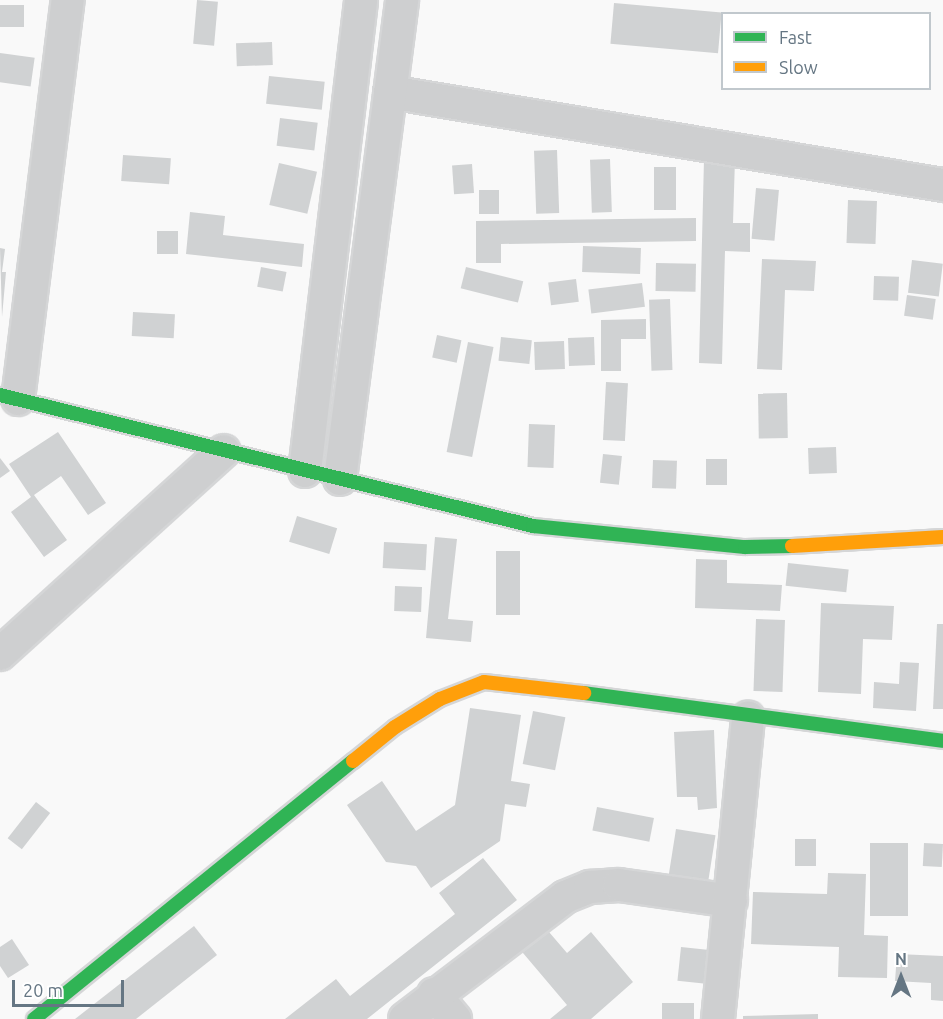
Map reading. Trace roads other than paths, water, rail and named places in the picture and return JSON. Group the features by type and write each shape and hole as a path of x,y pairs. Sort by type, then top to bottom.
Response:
{"street":[{"path":"68,0 9,397 533,526 745,547 943,537"},
{"path":"305,471 361,0"},
{"path":"340,479 402,0"},
{"path":"390,92 943,185"},
{"path":"0,654 224,451"},
{"path":"34,1019 395,727 440,699 484,682 516,684 748,717 943,741"},
{"path":"718,1019 748,717"},
{"path":"405,1019 434,994 565,897 590,887 619,885 731,901"},
{"path":"434,994 455,1019"}]}
